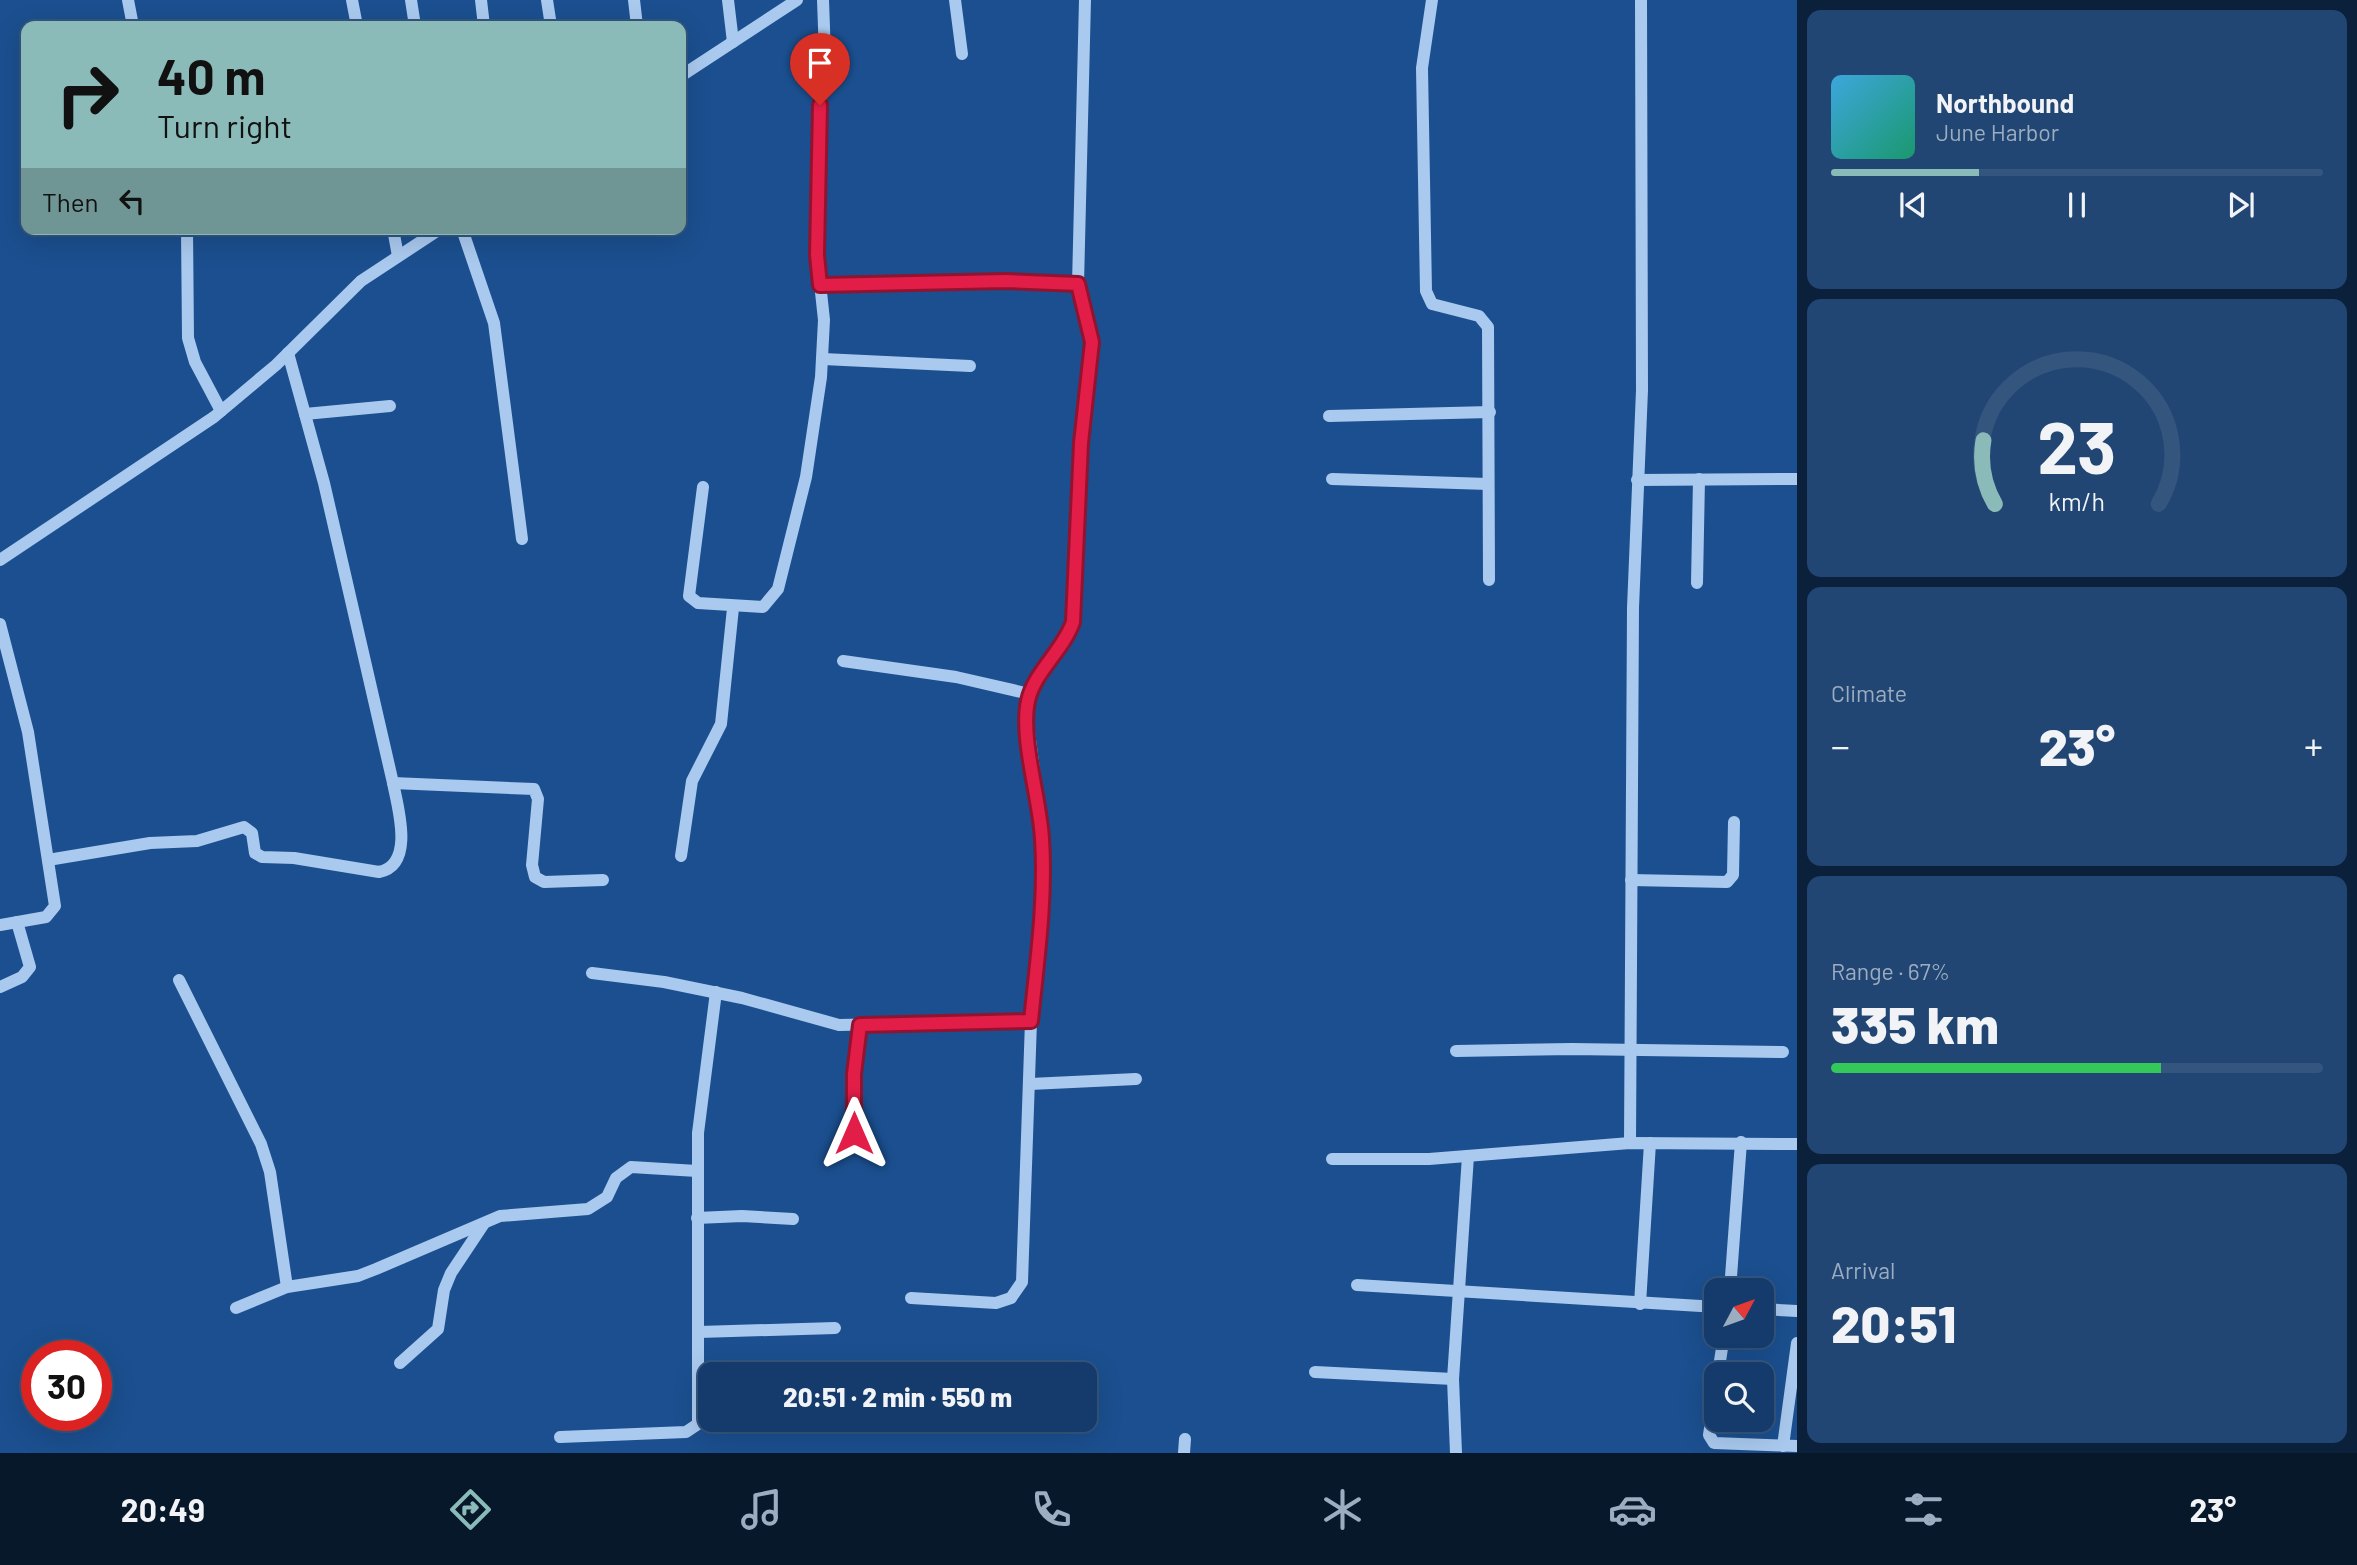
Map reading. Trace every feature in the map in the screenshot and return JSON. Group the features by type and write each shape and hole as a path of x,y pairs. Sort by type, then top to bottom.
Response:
{"street":[{"path":"128,0 132,21"},
{"path":"352,0 356,21"},
{"path":"411,0 414,21"},
{"path":"481,0 483,21"},
{"path":"547,0 550,21"},
{"path":"634,0 636,21"},
{"path":"728,0 733,43"},
{"path":"686,73 797,0"},
{"path":"703,487 688,591 698,603 733,608 763,607 778,589 806,477 823,359 817,255 817,139 825,55 823,0"},
{"path":"955,0 961,54"},
{"path":"911,1298 1005,1302 1017,1292 1022,1282 1031,1021 1043,871 1038,799 1026,723 1030,694 1068,635 1073,622 1081,443 1092,342 1078,284 1085,0"},
{"path":"1432,0 1422,68 1426,291 1432,304 1485,320 1489,334 1489,580"},
{"path":"1630,1143 1637,480 1642,365 1641,0"},
{"path":"187,235 188,338 195,362 221,411"},
{"path":"394,235 398,256"},
{"path":"0,560 221,411 288,353 361,281 431,235"},
{"path":"464,235 494,323 522,539"},
{"path":"820,285 994,281 1078,284"},
{"path":"48,860 150,843 198,841 244,827 252,833 258,856 294,858 364,870 389,870 397,861 400,850 393,783 346,574 288,353"},
{"path":"823,359 970,366"},
{"path":"305,414 390,406"},
{"path":"1329,416 1490,412"},
{"path":"1696,583 1699,479"},
{"path":"1637,480 1797,479"},
{"path":"1332,480 1488,484"},
{"path":"681,856 692,781 721,724 733,608"},
{"path":"0,624 28,733 55,906 52,912 0,925"},
{"path":"843,661 944,675 1030,694"},
{"path":"393,783 534,789 538,799 532,866 535,877 544,882 603,880"},
{"path":"1631,880 1727,882 1732,875 1734,821"},
{"path":"0,987 22,977 30,967 17,922"},
{"path":"592,973 716,992 828,1022 860,1025 1031,1021"},
{"path":"179,980 261,1144 270,1172 287,1287"},
{"path":"560,1437 686,1432 696,1428 699,1418 698,1133 716,992"},
{"path":"854,1133 854,1074 860,1025"},
{"path":"1456,1051 1783,1052"},
{"path":"1030,1084 1136,1080"},
{"path":"1731,1278 1741,1142"},
{"path":"1332,1159 1468,1156 1630,1143 1797,1144"},
{"path":"1640,1304 1650,1143"},
{"path":"1456,1453 1453,1379 1468,1156"},
{"path":"236,1308 287,1287 358,1276 509,1214 588,1209 607,1197 616,1178 631,1167 697,1171"},
{"path":"697,1218 742,1216 793,1219"},
{"path":"400,1363 438,1329 451,1273 486,1222"},
{"path":"1357,1285 1704,1306"},
{"path":"1774,1310 1797,1311"},
{"path":"699,1332 835,1328"},
{"path":"1783,1446 1797,1343"},
{"path":"1315,1372 1453,1379"},
{"path":"1709,1432 1714,1443 1797,1446"},
{"path":"1184,1453 1185,1438"}],"route":[{"path":"820,105 817,139 817,255 820,285 1006,281 1078,284 1092,342 1081,443 1073,622 1068,635 1030,694 1026,710 1038,799 1043,871 1031,1021 924,1021 860,1025 854,1074 854,1133"}]}
